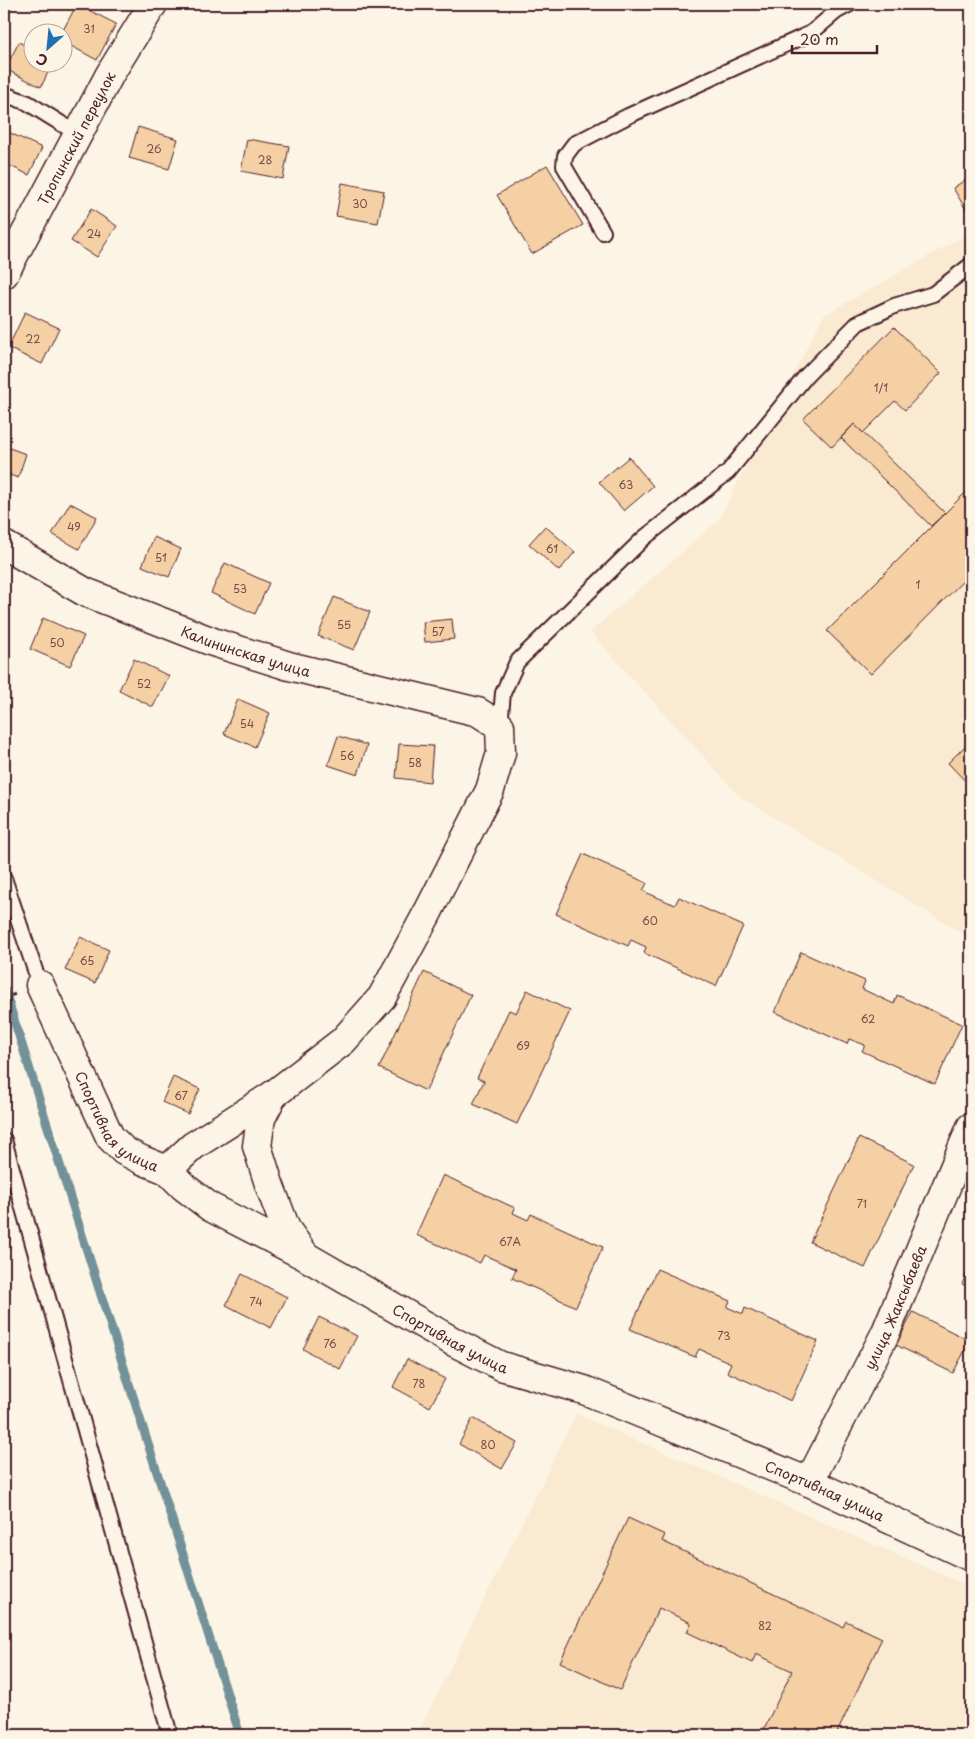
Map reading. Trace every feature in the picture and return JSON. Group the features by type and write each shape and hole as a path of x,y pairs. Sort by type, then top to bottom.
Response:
{"street":[{"name":"Тропинский переулок","path":"4,274 110,74 153,4"},
{"name":"Калининская улица","path":"4,545 85,592 213,642 290,666 478,712 500,726"},
{"path":"167,1170 193,1146 273,1095 343,1041 382,997 490,790 501,753 500,726"},
{"name":"Спортивная улица","path":"29,989 110,1137 124,1151 167,1170 184,1187 210,1207 305,1256 454,1342 501,1366 584,1390 809,1482 971,1557"},
{"path":"273,1095 260,1118 257,1146 286,1229 305,1256"},
{"name":"улица Жаксыбаева","path":"809,1482 885,1334 971,1126"}],"lane":[{"path":"603,232 564,166 566,156 574,144 628,116 811,33 837,11 850,4"},
{"path":"4,94 28,103 78,134"},
{"path":"500,726 503,693 517,662 644,538 728,472 806,376 858,322 894,306 933,294 971,265"},
{"path":"4,878 29,989"},
{"path":"4,1140 170,1735"}],"path":[{"path":"4,998 29,989"}],"shaded area":[{"path":"971,232 971,939 739,796 590,632 718,521 823,316"},
{"path":"576,1414 971,1587 971,1735 417,1735"}],"building":[{"path":"77,4 116,24 97,60 72,46 72,22 67,22"},
{"path":"19,42 22,44 22,72 48,72 41,87 5,69"},
{"path":"138,127 178,139 169,169 129,158"},
{"path":"6,131 42,148 29,175 4,163 4,135"},
{"path":"247,139 289,146 283,179 241,171"},
{"path":"547,165 583,225 532,254 497,195"},
{"path":"971,176 971,218 953,188"},
{"path":"342,183 384,191 378,223 336,216"},
{"path":"91,209 117,226 97,257 71,241"},
{"path":"25,312 59,328 42,364 8,348"},
{"path":"894,327 941,373 905,410 895,401 863,433 854,424 832,447 803,419"},
{"path":"854,424 945,513 931,526 841,438"},
{"path":"4,446 26,454 18,478 4,473"},
{"path":"629,457 653,486 624,511 599,482"},
{"path":"971,487 971,587 964,580 871,674 827,631"},
{"path":"70,503 97,517 79,549 52,534"},
{"path":"545,526 575,552 559,571 529,544"},
{"path":"154,537 181,549 169,577 142,566"},
{"path":"225,563 269,583 255,614 211,593"},
{"path":"334,597 370,612 354,650 318,636"},
{"path":"43,618 84,636 70,666 30,649"},
{"path":"452,619 454,639 425,642 423,622"},
{"path":"134,659 169,676 153,707 119,690"},
{"path":"238,699 270,713 255,747 224,734"},
{"path":"338,736 367,745 358,775 328,765"},
{"path":"971,740 971,787 948,763"},
{"path":"399,744 433,746 430,782 396,778"},
{"path":"583,854 647,883 643,891 675,905 679,897 743,926 716,986 644,953 646,947 631,940 628,946 556,914"},
{"path":"80,937 109,950 95,983 65,970"},
{"path":"801,952 865,981 862,989 894,1004 897,995 962,1024 935,1084 862,1051 865,1045 849,1039 847,1044 775,1012"},
{"path":"424,972 471,995 426,1091 379,1068"},
{"path":"527,990 570,1011 517,1124 473,1104 484,1081 477,1078 509,1010 516,1013"},
{"path":"173,1077 200,1089 188,1114 162,1102"},
{"path":"859,1138 914,1164 865,1268 810,1242"},
{"path":"443,1175 515,1208 513,1213 528,1220 531,1214 603,1247 576,1307 512,1278 516,1269 484,1255 480,1263 416,1235"},
{"path":"971,1264 971,1288 962,1284"},
{"path":"657,1269 730,1301 727,1307 743,1314 745,1308 818,1341 791,1401 727,1372 731,1363 699,1349 695,1357 630,1329"},
{"path":"242,1274 287,1297 271,1328 226,1305"},
{"path":"913,1312 970,1341 953,1373 896,1345"},
{"path":"319,1317 357,1336 340,1369 303,1349"},
{"path":"407,1359 445,1379 430,1407 393,1387"},
{"path":"473,1418 517,1443 502,1469 459,1444"},
{"path":"628,1518 665,1535 662,1541 843,1627 846,1621 882,1638 836,1735 761,1735 792,1671 756,1654 752,1663 687,1632 691,1623 659,1608 620,1690 560,1662"}],"waterway":[{"path":"4,988 240,1735"}]}
